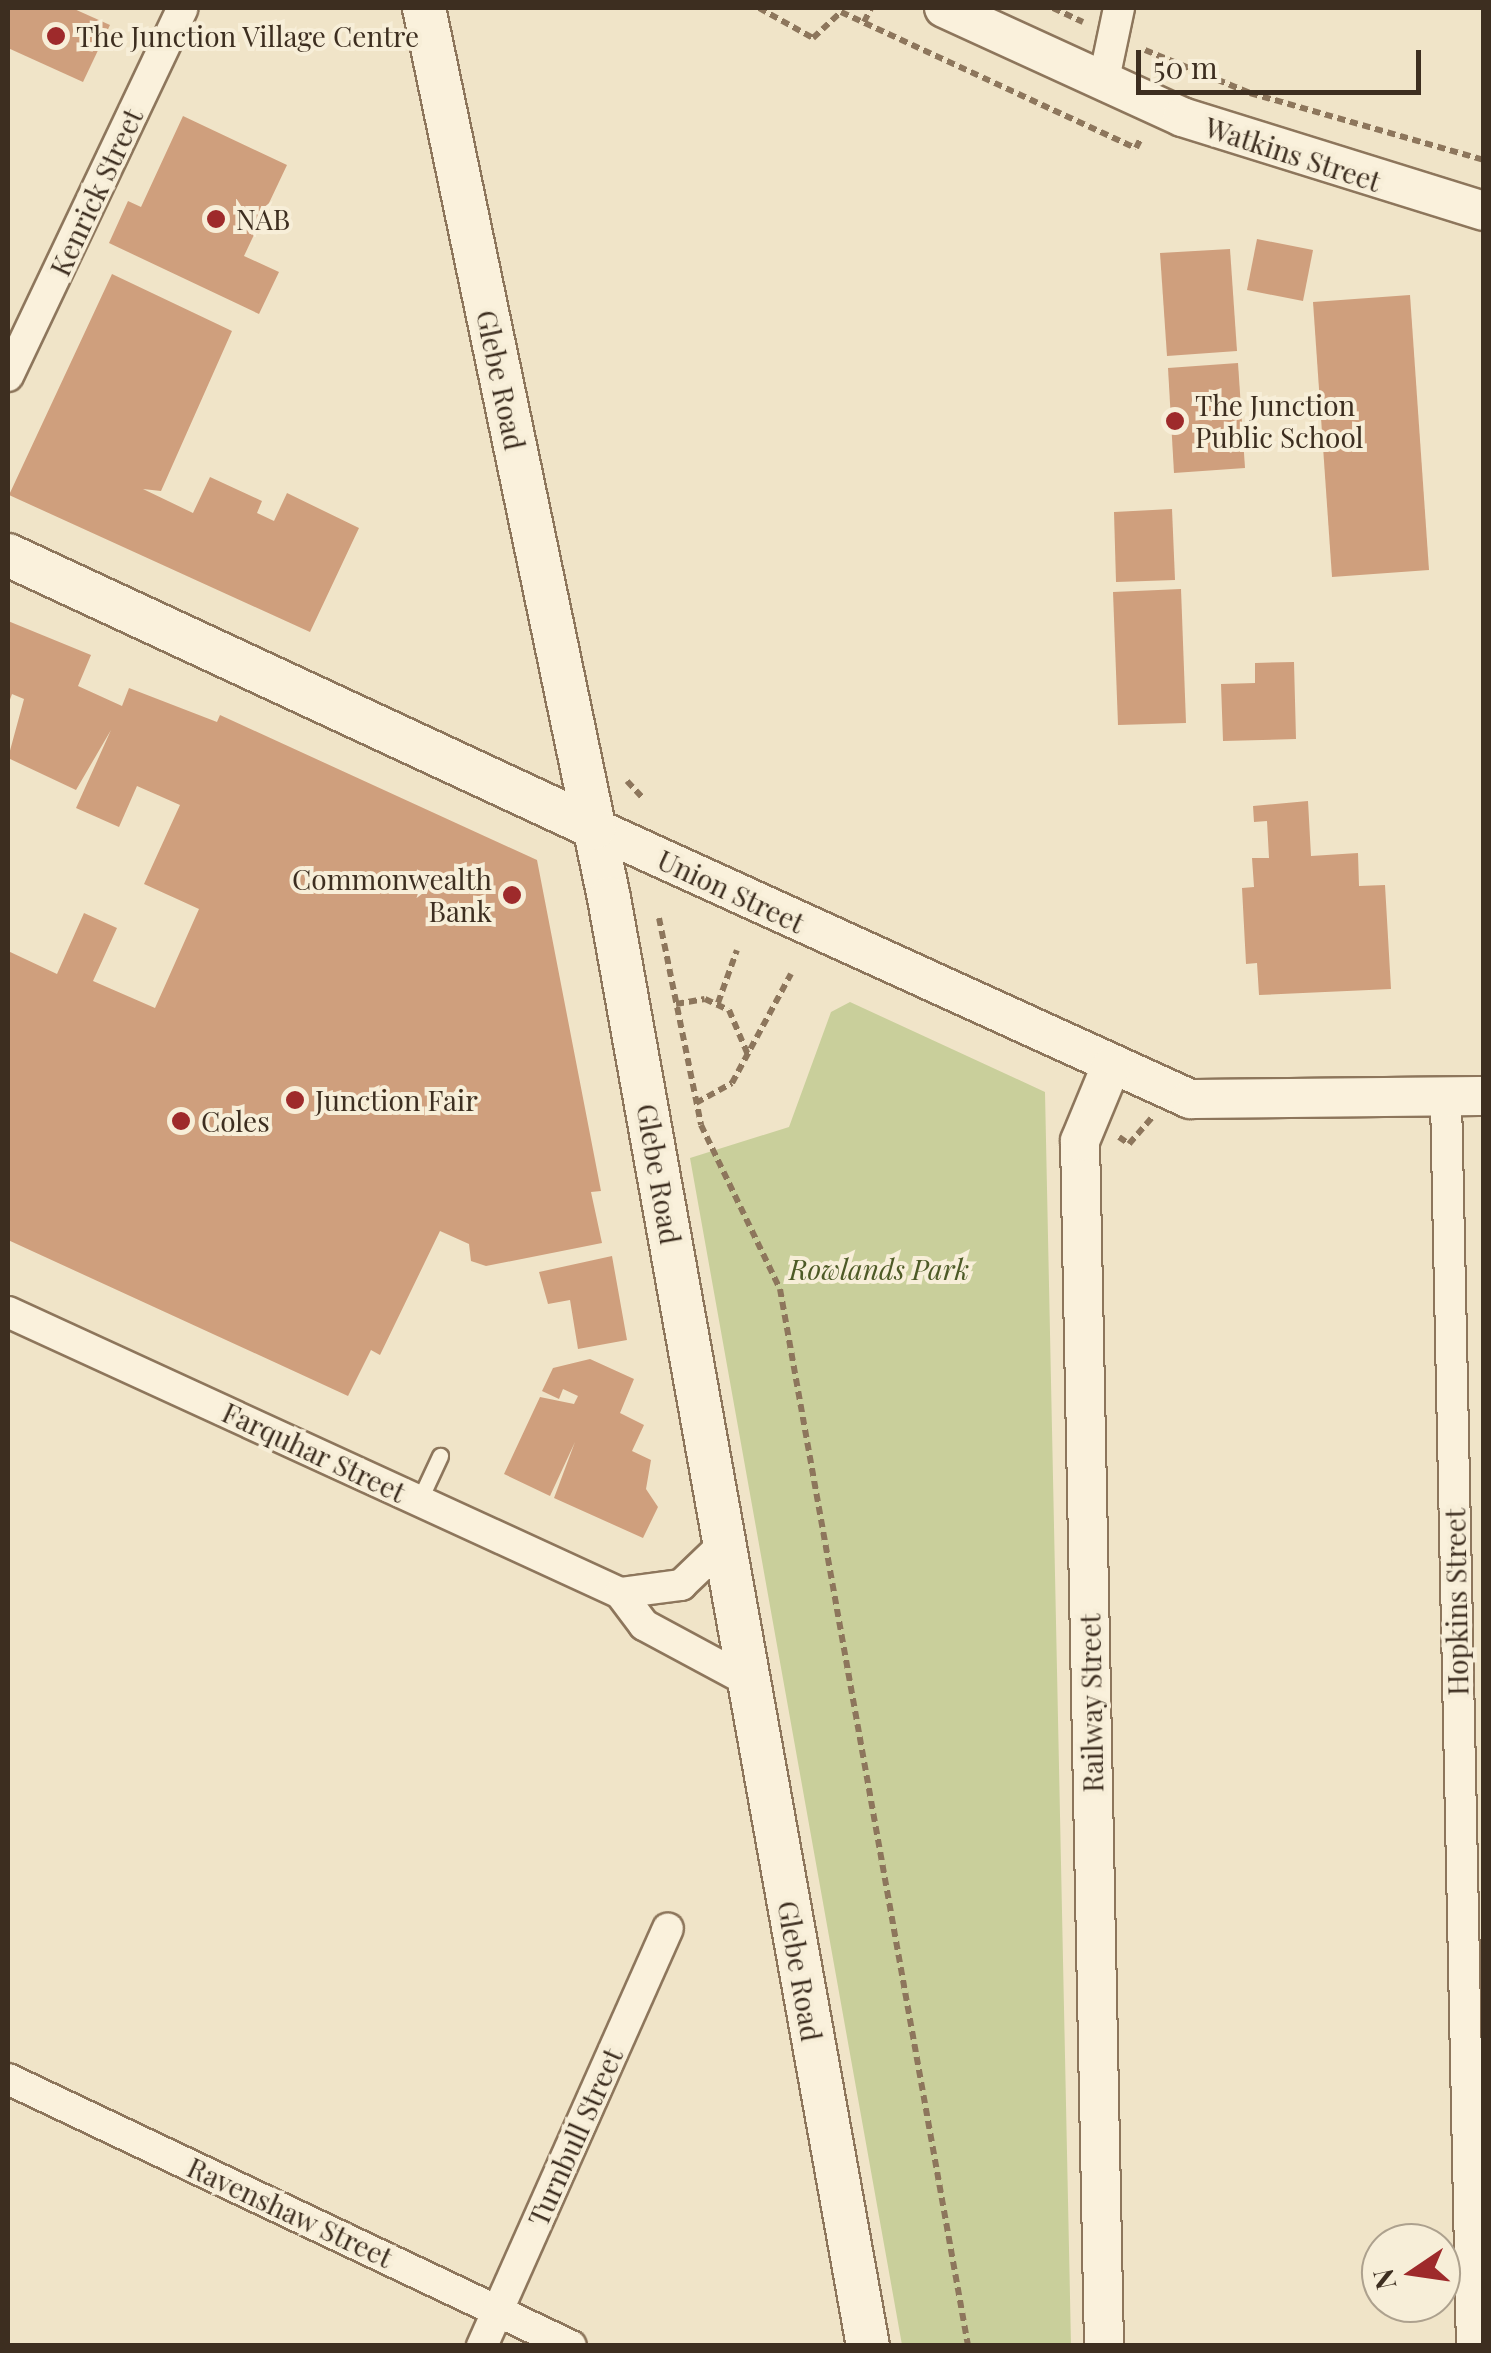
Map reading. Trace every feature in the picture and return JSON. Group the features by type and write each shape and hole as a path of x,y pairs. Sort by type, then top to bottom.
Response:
{"main road":[{"name":"Glebe Road","path":"424,8 594,828 868,2346"},
{"name":"Union Street","path":"8,554 594,828"}],"street":[{"name":"Kenrick Street","path":"8,376 183,8"},
{"name":"Watkins Street","path":"944,8 1103,84 1372,181 1484,210"},
{"path":"1103,84 1118,39 1119,8"},
{"name":"Union Street","path":"594,828 1111,1066 1201,1101 1484,1096"},
{"name":"Railway Street","path":"1104,2346 1080,1141 1111,1066"},
{"name":"Hopkins Street","path":"1446,1098 1472,2346"},
{"name":"Farquhar Street","path":"8,1312 620,1593 644,1626 750,1682"},
{"path":"620,1593 681,1585 726,1544"},
{"name":"Turnbull Street","path":"482,2346 668,1929"},
{"name":"Ravenshaw Street","path":"8,2080 572,2346"}],"lane":[{"path":"419,1501 440,1456"}],"path":[{"path":"759,8 813,38 841,12 1136,148"},
{"path":"864,22 871,8"},
{"path":"1053,8 1118,39 1250,92 1484,160"},
{"path":"627,781 642,797"},
{"path":"659,918 696,1103 780,1289 968,2346"},
{"path":"718,1003 737,950"},
{"path":"696,1103 732,1084 791,974"},
{"path":"676,1004 718,1003 739,1021 748,1056"},
{"path":"1129,1144 1152,1116"}],"green space":[{"name":"Rowlands Park","path":"850,1002 1045,1092 1071,2345 902,2345 690,1158 789,1127 831,1012"}],"building":[{"name":"The Junction Village Centre","path":"8,8 72,8 110,25 83,82 8,48"},
{"path":"183,116 287,165 244,256 279,272 259,314 109,243 128,201 141,207"},
{"path":"1257,239 1313,250 1303,301 1247,290"},
{"path":"1230,249 1237,351 1167,356 1160,253"},
{"path":"112,274 232,331 161,491 143,489 193,513 210,477 262,501 257,513 274,521 287,493 359,528 310,632 9,495"},
{"path":"1410,295 1429,570 1332,577 1313,302"},
{"path":"1238,363 1245,468 1174,473 1168,368"},
{"path":"1172,509 1175,580 1116,582 1114,512"},
{"path":"1181,589 1186,723 1118,725 1113,592"},
{"name":"Junction Fair","path":"8,621 91,655 78,686 122,706 129,688 217,722 220,715 537,860 601,1191 591,1192 602,1243 486,1266 471,1261 469,1244 440,1231 380,1355 371,1350 348,1396 8,1240 8,951 57,974 84,913 117,928 93,981 155,1008 199,909 144,884 180,805 137,786 119,827 76,808 111,730 76,790 8,758 24,699 12,694 8,705"},
{"path":"1294,662 1296,739 1223,741 1221,684 1255,683 1255,663"},
{"path":"1308,801 1311,856 1358,853 1359,886 1385,885 1391,989 1259,995 1257,963 1246,964 1242,888 1254,887 1252,858 1269,858 1267,821 1254,822 1253,806"},
{"path":"612,1256 627,1340 578,1349 570,1300 548,1304 539,1272"},
{"path":"590,1359 634,1379 620,1413 644,1425 632,1451 651,1460 646,1489 658,1507 643,1538 554,1498 575,1442 550,1496 504,1474 540,1397 574,1404 578,1396 563,1389 559,1399 542,1391 553,1368"}],"place":[{"name":"The Junction Village Centre","path":"56,36"},
{"name":"NAB","path":"216,219"},
{"name":"The Junction Public School","path":"1175,421"},
{"name":"Commonwealth Bank","path":"512,895"},
{"name":"Junction Fair","path":"295,1100"},
{"name":"Coles","path":"181,1121"}]}
